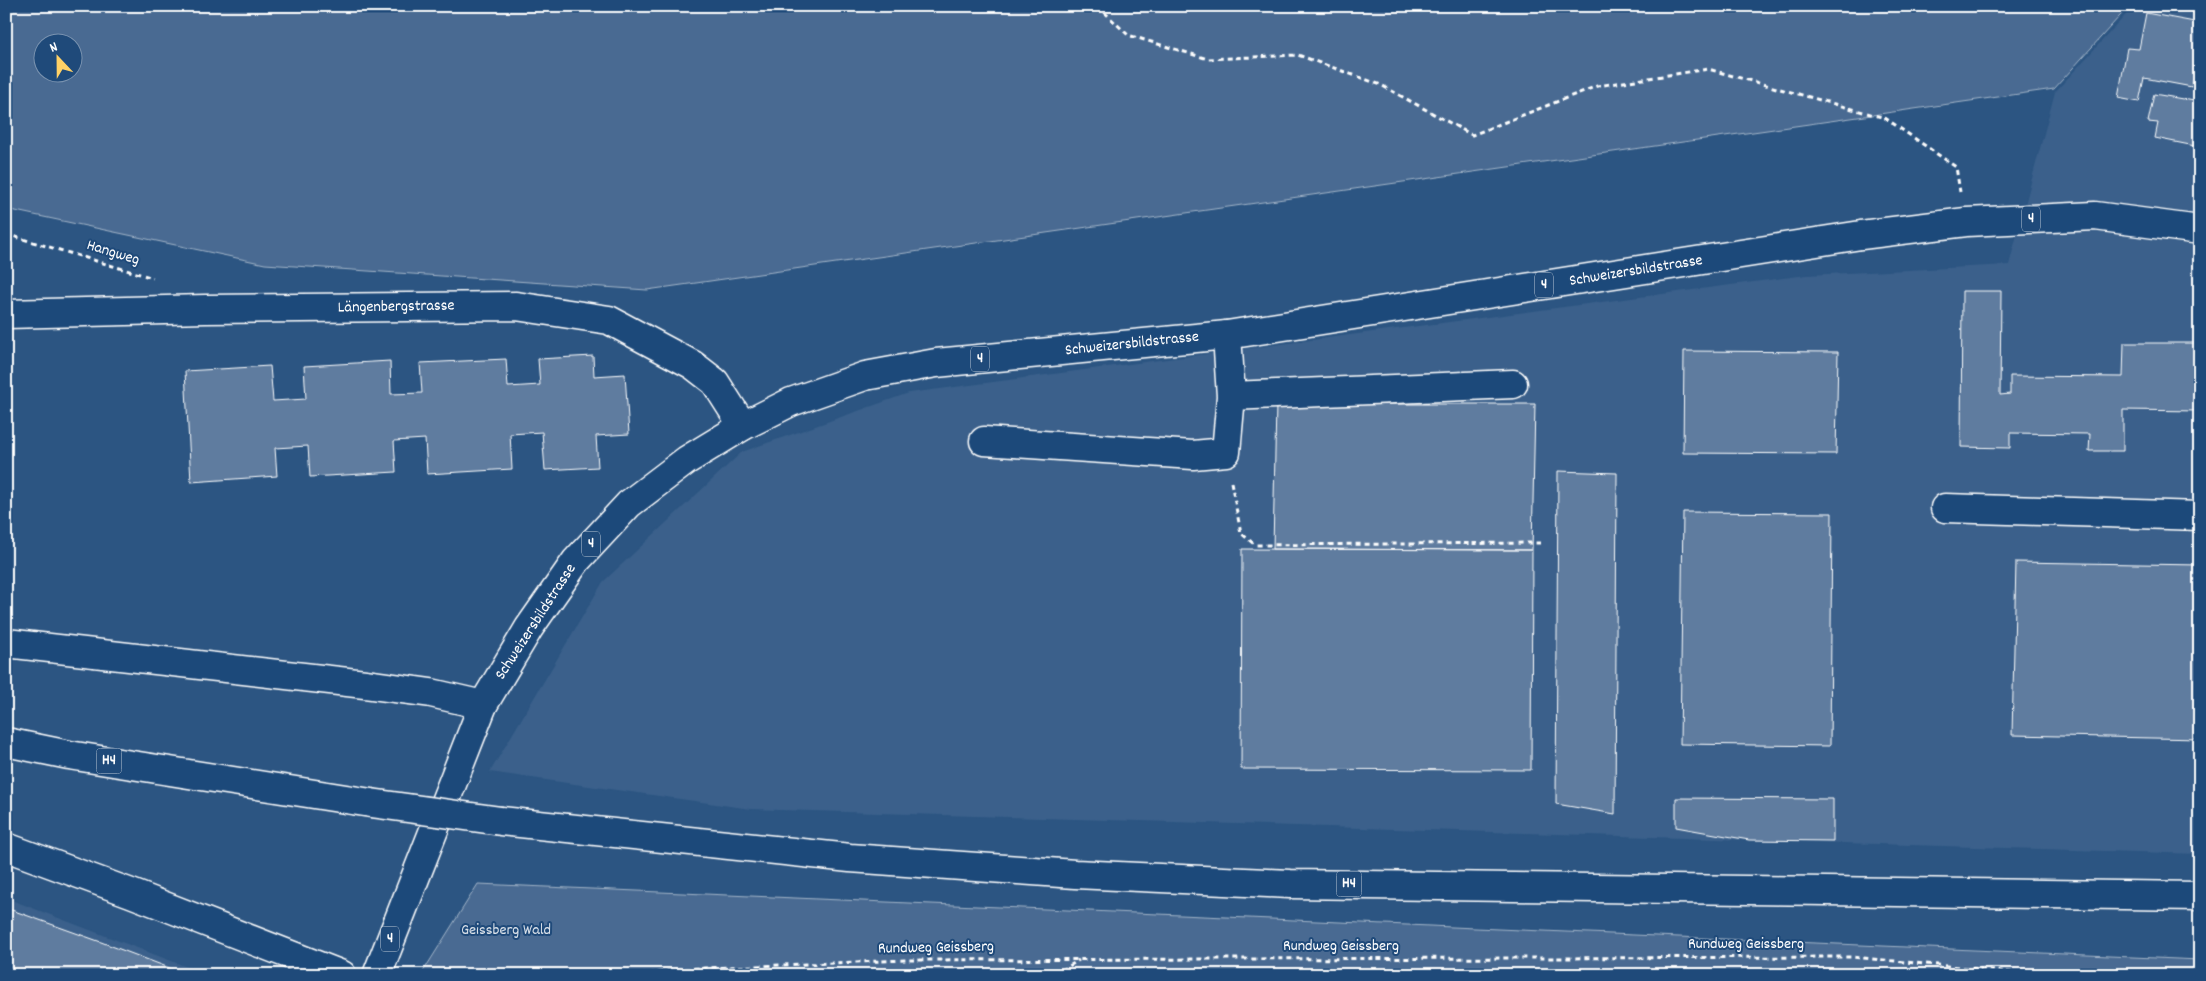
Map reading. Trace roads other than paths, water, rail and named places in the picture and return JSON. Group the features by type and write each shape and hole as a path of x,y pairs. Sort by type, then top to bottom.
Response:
{"main road":[{"name":"Schweizersbildstrasse","path":"377,975 483,705 529,628 576,561 629,504 688,460 743,426 791,402 865,376 936,363 1228,335 1861,235 1966,222 2095,216 2200,230"},
{"name":"Längenbergstrasse","path":"6,314 205,308 516,306 609,320 693,365 715,382 743,426"},
{"path":"984,441 1193,455 1226,452 1231,396 1228,335"},
{"path":"1231,396 1513,384"},
{"path":"1945,508 2200,516"},
{"path":"6,643 365,684 431,693 483,705"},
{"name":"H4","path":"6,742 78,756 371,804 500,820 850,858 1075,874 1290,884 2200,896"},
{"path":"6,847 131,893 342,975"}],"park label":[{"name":"Geissberg Wald","path":"506,930"}]}
